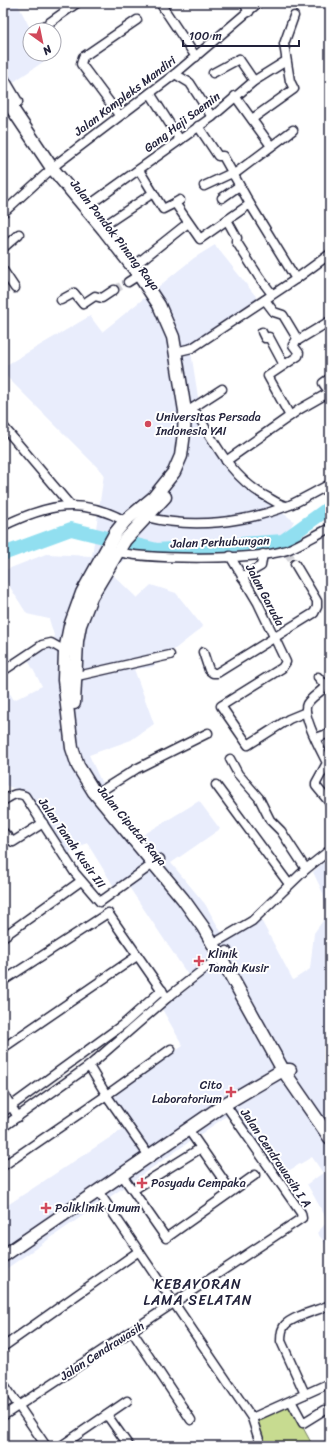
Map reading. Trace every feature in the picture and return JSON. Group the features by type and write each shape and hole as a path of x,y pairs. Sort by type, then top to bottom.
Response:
{"main road":[{"name":"Jalan Pondok Pinang Raya","path":"3,80 55,166 92,203 138,262 165,301 175,323 185,410 181,456 174,472 164,486 123,528"},
{"name":"Jalan Pondok Pinang Raya","path":"3,95 55,166 139,275 159,305 179,351 191,411 192,435 189,459 171,490 146,517 123,528"},
{"name":"Jalan Ciputat Raya","path":"123,528 91,597 80,625 74,677 75,716 80,747 90,774 157,862"},
{"name":"Jalan Ciputat Raya","path":"123,528 115,547 80,599 70,626 65,651 64,680 67,714 72,748 78,766 94,792 157,862 191,896 224,953 289,1074 330,1138"},
{"path":"3,1256 225,1104 289,1074"}],"street":[{"path":"50,22 76,3"},
{"path":"160,3 196,57"},
{"path":"244,3 249,12"},
{"name":"Jalan Kompleks Mandiri","path":"3,213 55,166 196,57 258,3"},
{"path":"252,119 294,91 286,61 284,44 294,16"},
{"path":"119,116 81,64 83,56 137,20"},
{"path":"213,73 239,59 254,81"},
{"name":"Gang Haji Saemin","path":"92,203 212,117 254,81 286,61"},
{"path":"174,74 190,83 212,117"},
{"path":"150,93 180,140"},
{"path":"235,96 243,110 252,119 271,146"},
{"path":"198,126 218,156 223,156 239,186 296,279"},
{"path":"204,186 233,174 293,130"},
{"path":"139,170 163,209 177,202 188,223 200,239 250,204"},
{"path":"222,198 239,186"},
{"path":"108,223 153,193"},
{"path":"227,220 237,238 236,241 258,277 272,294"},
{"path":"138,262 188,223"},
{"path":"3,248 19,234"},
{"path":"179,351 192,348 296,279 330,254"},
{"path":"3,270 15,288"},
{"path":"128,282 139,275"},
{"path":"62,300 75,293 82,304 94,297 102,298 114,290"},
{"path":"265,300 274,312 283,315 298,340"},
{"path":"290,416 268,375 299,355 293,345 298,340 330,321"},
{"path":"262,332 265,338 269,337 284,365"},
{"path":"226,461 290,416 330,392 323,382 330,378"},
{"path":"222,389 191,411 197,414 226,461 240,478 255,491 286,506"},
{"path":"3,426 70,505"},
{"path":"146,517 189,522 230,522 286,506 330,484"},
{"path":"3,526 37,511 56,506 70,505 94,507 113,514 123,528"},
{"name":"Jalan Perhubungan","path":"115,547 164,557 263,554 287,551 330,528"},
{"path":"242,577 261,566 263,554"},
{"name":"Jalan Garuda","path":"230,556 260,608 274,638 311,616 317,607 317,601 294,564"},
{"path":"203,652 208,670 213,673 217,673 274,638 285,658 285,665 221,706 248,745 289,719 306,712"},
{"path":"3,671 42,644 51,643 65,651"},
{"path":"74,677 170,656"},
{"path":"318,676 322,683 328,683"},
{"path":"328,683 324,689 307,704 306,712 308,722 328,763 316,783 316,786 330,803"},
{"path":"101,790 136,769 208,733"},
{"path":"316,738 330,734"},
{"path":"230,759 238,774 259,798 270,820 281,831 306,869"},
{"path":"216,785 289,884"},
{"name":"Jalan Tanah Kusir III","path":"3,801 14,794 25,796 82,880 98,901 102,903 157,862"},
{"path":"3,832 13,842 43,823"},
{"path":"217,942 252,921 289,884 330,850"},
{"path":"3,937 82,880"},
{"path":"3,981 108,913 167,998"},
{"path":"3,1127 88,1066 167,998 224,953"},
{"path":"3,1048 137,956"},
{"path":"3,1112 12,1107 125,1023 162,990"},
{"path":"3,1166 107,1096 171,1049"},
{"path":"88,1066 149,1156"},
{"path":"3,1093 18,1117"},
{"name":"Jalan Cendrawasih I A","path":"173,1303 302,1218 301,1213 225,1104"},
{"path":"188,1129 231,1191"},
{"path":"133,1190 202,1148"},
{"path":"122,1175 166,1238 255,1175"},
{"path":"98,1191 252,1418 261,1446"},
{"path":"3,1347 140,1251"},
{"name":"Jalan Cendrawasih","path":"3,1416 173,1303"},
{"path":"305,1394 281,1340 281,1333 284,1325 330,1305"},
{"path":"132,1331 191,1420"},
{"path":"3,1383 46,1446"},
{"path":"252,1418 330,1383"},
{"path":"61,1446 127,1401"},
{"path":"291,1401 303,1423 324,1410"},
{"path":"107,1415 128,1446"}],"shaded area":[{"path":"3,3 17,3 27,22 22,22 22,62 43,62 3,89"},
{"path":"215,245 262,304 191,352 203,429 250,490 294,521 277,551 199,554 131,554 111,573 137,598 151,585 176,593 203,627 152,667 134,669 154,724 131,740 89,755 108,797 143,835 199,801 220,829 171,863 205,904 227,942 260,918 293,980 310,969 314,933 327,915 323,893 313,872 330,857 330,1249 317,1233 328,1221 307,1184 323,1173 312,1157 276,1178 231,1113 3,1271 3,1208 123,1129 104,1099 183,1046 162,1009 194,984 129,887 118,893 87,843 64,856 25,793 3,784 3,686 5,686 14,700 42,686 28,660 56,642 49,619 27,614 3,576 3,571 46,554 92,556 104,474 3,373 3,367 90,316 102,332 194,258"}],"green space":[{"path":"290,1404 313,1446 263,1446 255,1419"}],"waterway":[{"path":"3,554 71,529 157,550 283,541 330,507"}],"tunnel":[{"path":"114,290 128,282"},
{"path":"287,552 295,564"}],"place":[{"name":"Universitas Persada Indonesia YAI","path":"148,424"},
{"name":"Klinik Tanah Kusir","path":"199,961"},
{"name":"Cito Laboratorium","path":"231,1092"},
{"name":"Posyadu Cempaka","path":"142,1183"},
{"name":"Poliklinik Umum","path":"46,1208"}],"district":[{"name":"KEBAYORAN LAMA SELATAN","path":"198,1292"}]}
